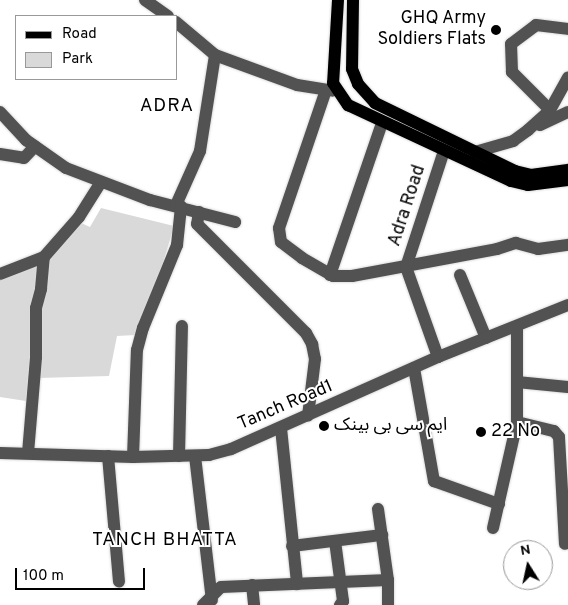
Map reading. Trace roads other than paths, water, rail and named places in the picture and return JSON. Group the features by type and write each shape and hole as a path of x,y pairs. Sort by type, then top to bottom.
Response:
{"main road":[{"path":"338,0 331,91 348,104 382,123 522,184 568,180"},
{"path":"353,0 350,62 354,77 366,94 386,110 522,173 568,170"}],"street":[{"path":"145,0 167,15"},
{"path":"178,24 215,56 297,85 331,91 279,228 280,242 330,274 352,276 406,267 516,243 538,249 568,245"},
{"path":"550,110 512,72 511,44 536,25 568,29"},
{"path":"132,457 137,350 143,328 177,245 179,206 200,151 215,56"},
{"path":"475,152 513,141 528,130 550,110 568,78"},
{"path":"0,112 35,146 66,168 150,200 235,222"},
{"path":"528,130 568,112"},
{"path":"330,274 382,123"},
{"path":"0,154 24,158 35,146"},
{"name":"Adra Road","path":"438,356 406,267 444,151"},
{"path":"0,274 44,257 80,217 101,182"},
{"path":"199,212 197,224 306,333 312,344 315,360 308,416"},
{"path":"28,453 36,357 36,308 41,289 44,257"},
{"path":"460,275 486,338"},
{"name":"Tanch Road1","path":"0,453 132,457 195,456 231,449 438,356 568,305"},
{"path":"179,456 182,326"},
{"path":"493,528 517,422 517,326"},
{"path":"414,368 434,480 499,504"},
{"path":"516,382 568,387"},
{"path":"517,422 554,431 559,437 565,544"},
{"path":"280,428 297,584"},
{"path":"108,456 120,582"},
{"path":"195,456 212,599"},
{"path":"378,509 388,580 388,605"},
{"path":"292,546 382,535"},
{"path":"335,541 341,583 340,605"},
{"path":"203,605 212,599 221,587 388,580"},
{"path":"252,585 254,605"}],"place":[{"name":"GHQ Army Soldiers Flats","path":"496,30"},
{"name":"ایم سی بی بینک","path":"324,426"},
{"name":"22 No","path":"481,432"}],"district":[{"name":"ADRA","path":"167,107"},
{"name":"TANCH BHATTA","path":"165,541"}]}
